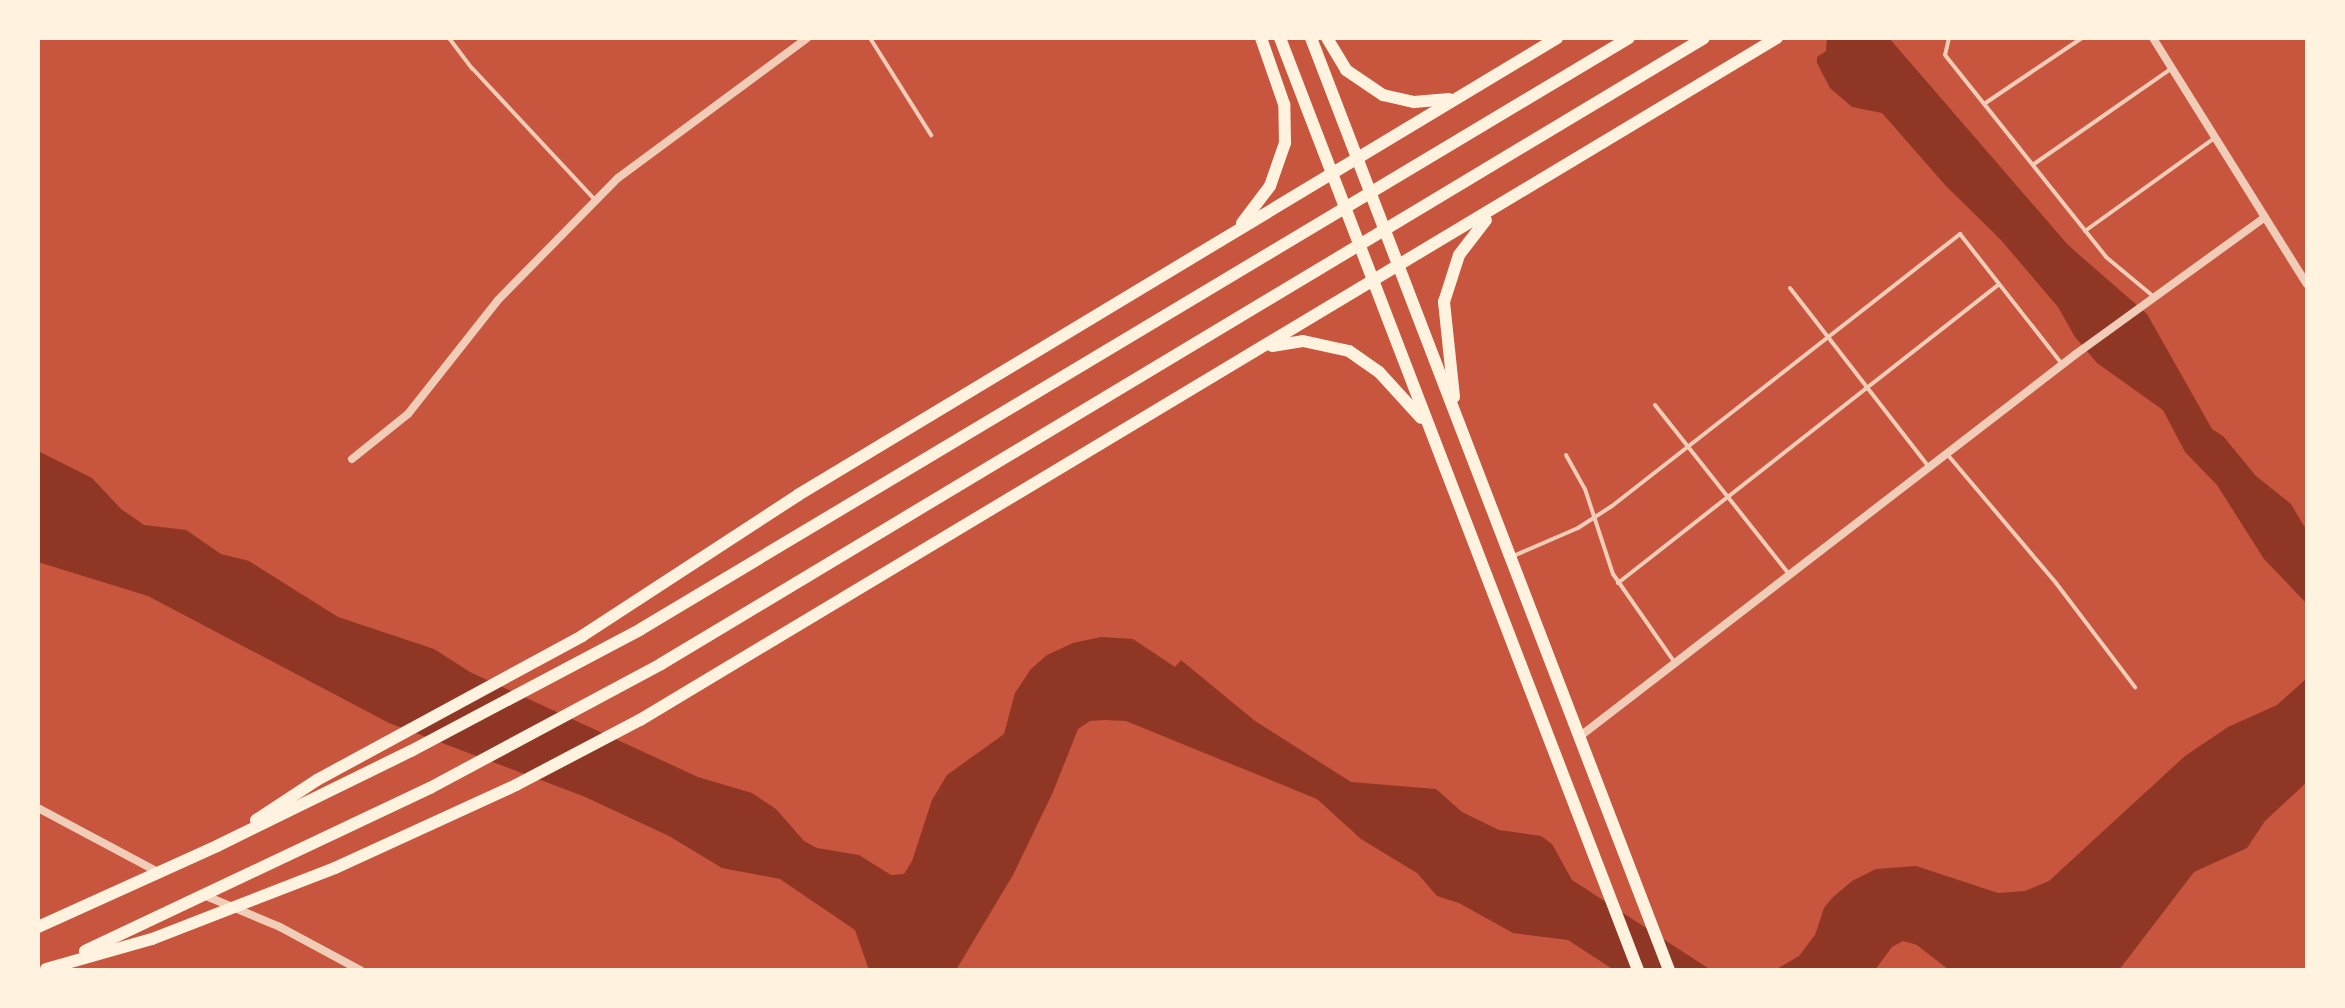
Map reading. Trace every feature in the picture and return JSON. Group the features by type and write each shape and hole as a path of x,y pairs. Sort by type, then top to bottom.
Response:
{"main road":[{"path":"1237,229 1270,186 1285,143 1284,104 1261,38"},
{"path":"1280,38 1638,970"},
{"path":"1311,38 1669,970"},
{"path":"1327,38 1346,70 1383,95 1429,102 1470,90"},
{"path":"217,846 346,764 582,636 839,470 1557,38"},
{"path":"38,927 217,846 383,765 571,666 708,589 1629,38"},
{"path":"44,969 206,896 435,785 623,685 1704,38"},
{"path":"44,969 152,939 335,868 472,806 677,700 1777,38"},
{"path":"1457,420 1443,319 1447,286 1459,255 1473,234 1512,198"},
{"path":"1261,349 1303,341 1349,351 1395,387 1430,431"}],"street":[{"path":"352,459 408,414 498,300 618,178 807,38"},
{"path":"2153,38 2307,284"},
{"path":"1579,737 2076,354 2265,217"},
{"path":"38,808 159,873"},
{"path":"206,896 280,927 360,970"}],"lane":[{"path":"449,38 472,68 596,201"},
{"path":"870,38 931,135"},
{"path":"1949,38 1945,55 2106,257 2155,297"},
{"path":"1984,104 2082,38"},
{"path":"2034,164 2172,68"},
{"path":"2085,231 2214,138"},
{"path":"1510,558 1594,518 1960,234 2062,365"},
{"path":"1618,583 1999,284"},
{"path":"1790,288 1929,468"},
{"path":"1655,405 1790,575"},
{"path":"1947,454 2056,583 2135,687"},
{"path":"1566,455 1585,489 1607,562 1618,583 1675,663"}],"shaded area":[{"path":"1827,38 1889,38 2068,245 2147,314 2212,429 2223,436 2256,476 2291,504 2307,531 2307,604 2264,559 2217,485 2185,452 2163,410 2097,363 2075,337 2058,307 2001,240 1946,186 1882,113 1852,107 1830,88 1817,63 1817,57 1826,51"},
{"path":"38,451 92,478 121,509 144,525 186,530 221,554 249,561 338,617 434,649 470,672 698,777 752,793 776,809 804,841 817,848 859,855 891,875 904,874 912,861 932,800 947,775 1004,734 1015,693 1031,669 1047,655 1073,643 1101,637 1133,639 1175,667 1181,660 1255,721 1351,782 1436,789 1462,812 1499,830 1541,836 1552,844 1572,880 1711,970 1614,970 1568,940 1513,933 1459,903 1437,896 1417,873 1361,839 1317,799 1126,721 1105,720 1090,721 1078,729 1053,792 1013,875 956,970 869,970 855,930 780,879 722,868 669,836 583,796 389,723 148,596 38,562"},
{"path":"2307,678 2307,782 2265,821 2247,848 2194,872 2119,970 1949,970 1917,945 1903,941 1892,947 1875,970 1775,970 1799,956 1815,935 1824,908 1832,898 1852,881 1876,869 1916,866 1998,893 2025,891 2049,881 2185,756 2228,727 2277,705"}]}
